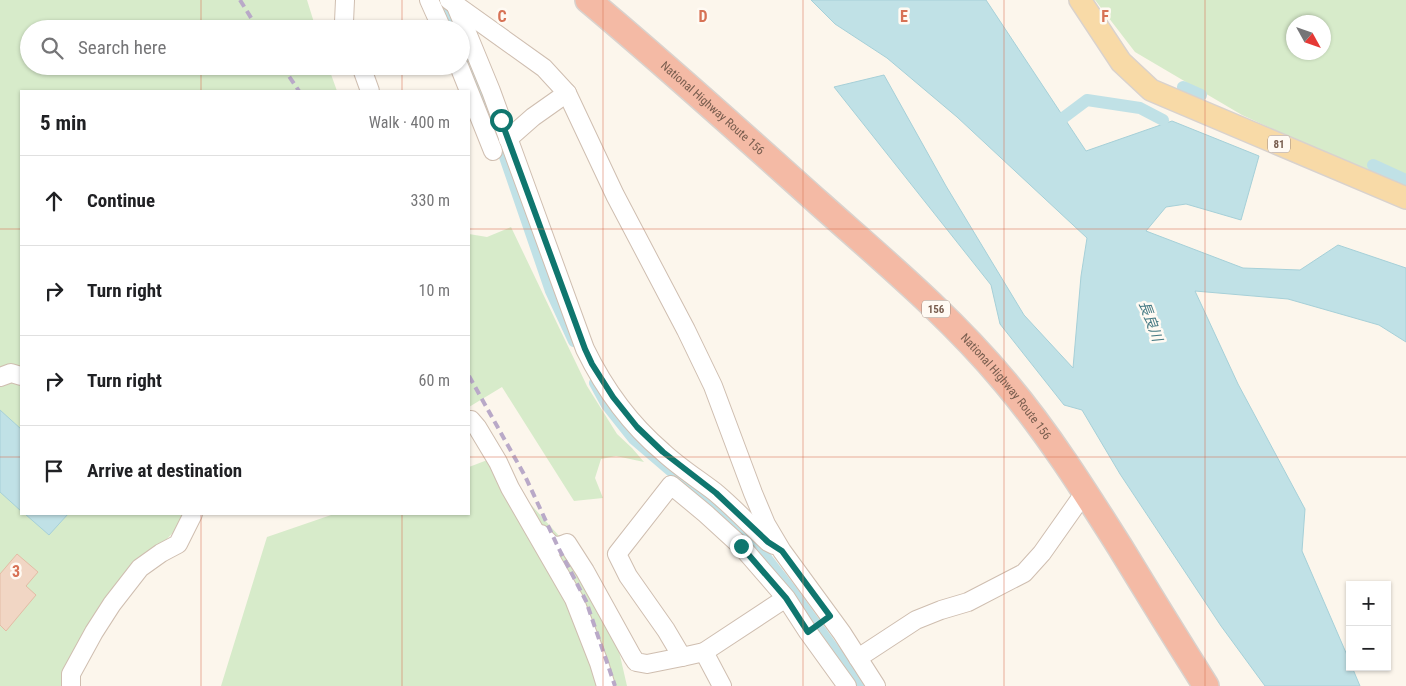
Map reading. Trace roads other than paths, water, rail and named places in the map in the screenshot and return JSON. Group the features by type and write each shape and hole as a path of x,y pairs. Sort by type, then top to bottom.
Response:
{"highway":[{"name":"National Highway Route 156","path":"588,0 898,274 965,337 1004,381 1059,453 1206,686"}],"main road":[{"name":"81","path":"1080,0 1121,62 1151,90 1406,198"}],"street":[{"path":"344,20 345,0"},
{"path":"429,0 438,20"},
{"path":"452,3 544,68 566,93 615,196 686,330 713,386 766,524 819,624 847,686"},
{"path":"452,3 460,20"},
{"path":"470,44 491,91 592,364 613,397 637,427 663,452 716,493 768,542 782,551"},
{"path":"364,75 370,90"},
{"path":"463,75 469,90"},
{"path":"508,139 532,117 566,93"},
{"path":"470,94 493,151"},
{"path":"0,377 11,374 20,376"},
{"path":"470,420 477,427 498,462 510,488 574,599 606,686"},
{"path":"682,657 652,608 628,576 617,554 671,485 741,546 786,598 858,658 876,686"},
{"path":"858,658 916,620 968,602 1024,573 1042,553 1085,492"},
{"path":"70,686 71,674 112,604 140,568 178,544 192,515"},
{"path":"533,527 553,546 558,547 568,543 636,662 647,664 704,652 786,598"},
{"path":"704,652 722,686"}],"water":[{"name":"長良川","path":"811,0 986,0 1086,151 1172,121 1259,156 1241,220 1186,204 1166,207 1146,231 1243,268 1300,270 1338,245 1406,268 1406,342 1379,325 1288,299 1195,291 1238,384 1305,509 1302,551 1346,653 1346,671 1354,671 1360,686 1265,686 1221,626 1120,474 1082,410 1064,405 1000,324 991,285 834,87 884,75 946,186 1024,315 1073,368 1081,276 1087,238 957,117 887,58 835,24"},
{"path":"0,410 20,428 20,510 0,492"},
{"path":"26,515 67,515 49,535"}],"waterway":[{"path":"438,3 448,20"},
{"path":"470,69 505,157 551,291 574,341"},
{"path":"1183,87 1201,95"},
{"path":"1051,127 1087,100 1140,108 1163,120"},
{"path":"1373,165 1406,180"},
{"path":"595,383 607,405 634,439 704,499 763,554 860,686"}],"railway":[{"path":"240,0 252,20"},
{"path":"288,75 298,90"},
{"path":"470,378 525,476 586,601 615,686"}]}
